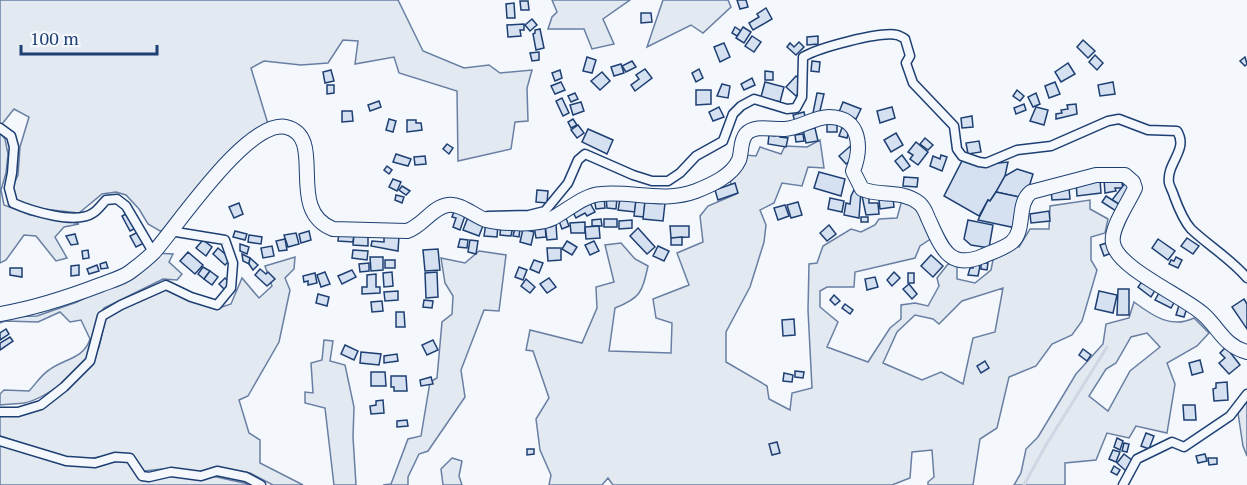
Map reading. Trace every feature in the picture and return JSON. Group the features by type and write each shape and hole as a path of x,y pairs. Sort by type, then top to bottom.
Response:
{"main road":[{"path":"0,314 56,302 128,274 153,252 218,172 244,146 262,132 274,127 285,127 296,131 303,140 307,149 306,188 311,208 318,220 325,226 333,229 407,231 415,229 441,207 450,204 488,221 515,224 550,219 590,196 602,194 663,198 684,194 722,178 732,171 739,160 743,140 747,133 757,128 795,128 822,117 831,117 852,127 856,132 858,154 853,171 862,189 873,194 898,193 922,205 947,252 954,259 963,262 971,261 1011,242 1018,233 1026,196 1032,192 1096,175 1125,175 1135,188 1113,233 1116,252 1121,259 1146,277 1204,315 1235,349 1247,352"}],"street":[{"path":"479,217 529,215 545,211 568,183 578,160 585,154 652,181 668,181 680,173 696,156 723,141 733,114 741,106 754,99 787,109 796,108 802,97 803,57 821,48 882,34 897,35 905,39 910,56 906,63 914,83 954,126 957,149 962,156 979,162 986,163 1017,150 1051,146 1108,121 1119,119 1148,130 1176,131 1180,136 1181,148 1170,169 1169,183 1180,212 1190,228 1232,262 1247,278"},
{"path":"0,128 11,136 14,147 9,188 14,203 32,212 80,218 92,214 106,200 117,200 126,206 153,252"},
{"path":"0,412 18,412 41,405 64,387 90,361 102,316 121,305 166,285 191,297 217,305 231,288 233,263 225,240 169,231"},
{"path":"1123,485 1137,459 1172,442 1184,447 1230,416 1247,394"},
{"path":"0,441 66,461 95,463 116,457 130,458 142,476 149,477 171,472 201,476 217,471 246,477 261,485"}],"shaded area":[{"path":"0,0 398,0 423,51 464,68 489,65 500,73 532,70 527,88 528,121 515,122 511,149 458,161 457,91 399,73 394,57 355,64 358,41 343,40 328,63 301,65 264,61 251,68 268,124 164,230 160,231 148,224 139,209 126,195 116,192 102,194 79,213 34,208 15,200 12,188 18,175 20,147 29,117 14,109 0,124"},
{"path":"552,0 630,0 603,19 614,44 592,49 584,29 548,29 552,17 557,12"},
{"path":"663,0 728,0 731,7 703,33 691,25 647,47"},
{"path":"0,133 5,139 8,154 1,190 4,205 30,215 59,218 79,224 64,227 55,237 67,258 56,261 36,236 24,235 6,260 0,263"},
{"path":"820,140 824,168 808,167 802,186 782,183 774,203 760,210 766,225 764,242 750,287 726,332 726,362 767,386 769,399 790,410 792,393 812,388 808,310 809,264 817,263 823,246 851,229 861,232 875,225 879,219 897,218 902,200 922,212 932,238 920,246 915,258 855,272 854,287 827,287 820,291 820,307 838,322 827,347 868,362 890,328 901,319 901,305 915,303 928,306 939,286 937,278 948,264 957,266 957,279 975,283 991,270 994,255 1013,245 1019,247 1030,229 1049,229 1050,206 1090,200 1090,209 1108,219 1105,233 1091,237 1091,260 1097,270 1082,321 1072,335 1052,344 1036,366 1009,377 997,428 980,439 973,485 928,485 934,477 932,450 912,452 910,478 892,485 613,485 608,478 602,485 549,485 551,475 540,450 536,419 549,398 533,351 526,350 530,330 582,343 597,308 596,287 614,282 605,245 621,243 635,259 648,266 639,293 630,301 615,308 609,351 671,353 672,323 656,318 653,299 689,285 677,253 703,242 700,216 708,206 736,194 730,182 741,170 745,155 756,156 760,147 781,154 785,146 807,147","holes":["1003,288 995,332 973,338 963,384 941,372 922,380 883,363 897,332 915,315 933,319 939,324 962,301"]},
{"path":"479,251 506,255 499,311 484,310 461,370 465,397 428,451 419,454 408,477 408,485 383,485 391,484 408,439 421,436 430,382 437,378 442,322 452,314 453,296 445,283 441,258 465,263"},
{"path":"154,253 173,254 169,262 182,274 177,280 163,279 104,308 98,318 90,352 80,368 62,384 42,396 24,403 0,405 0,394 4,390 29,391 46,372 83,351 90,339 81,320 70,322 60,312 38,322 5,321 0,323 0,317 37,316 77,302 132,275"},
{"path":"295,257 294,269 285,278 290,290 279,342 248,396 239,400 249,433 260,440 260,463 303,485 273,485 250,473 217,467 197,472 171,468 144,471 140,466 110,455 88,459 63,457 0,436 0,414 19,414 68,387 87,370 99,347 106,317 168,288 219,308 231,304 242,278 259,298 272,286 265,266"},
{"path":"1134,302 1162,319 1178,322 1194,318 1209,333 1197,346 1167,363 1175,384 1167,433 1136,426 1129,438 1107,433 1096,460 1065,463 1065,485 1014,485 1021,473 1026,449 1038,437 1076,374 1103,344 1106,324 1129,318","holes":["1147,333 1160,347 1130,371 1108,411 1089,396 1106,369 1116,363 1131,337"]},
{"path":"324,340 333,341 330,361 345,365 354,407 356,485 334,485 325,408 305,403 305,392 313,393 311,363 322,360"},
{"path":"1247,401 1247,456 1243,446 1238,413"},
{"path":"0,443 55,462 87,466 127,462 138,476 170,475 197,480 212,476 253,485 0,485"},
{"path":"452,458 462,461 459,476 462,485 443,485 441,469"}],"building":[{"path":"737,0 746,0 748,7 740,9"},
{"path":"520,1 528,1 529,10 521,10"},
{"path":"514,3 515,18 507,18 506,4"},
{"path":"766,8 772,19 753,30 749,23 759,17 757,14"},
{"path":"641,13 651,13 652,22 641,23"},
{"path":"532,19 537,25 530,31 525,25"},
{"path":"524,24 524,30 520,30 521,36 508,37 507,25"},
{"path":"735,27 741,31 737,36 732,33"},
{"path":"743,27 751,32 744,43 736,38"},
{"path":"540,29 544,48 536,50 533,34 535,30"},
{"path":"752,36 761,42 754,52 745,46"},
{"path":"818,36 818,44 807,45 807,37"},
{"path":"1083,40 1095,51 1088,58 1077,47"},
{"path":"799,42 804,47 796,55 787,47 790,43 794,47"},
{"path":"724,43 730,57 720,62 714,47"},
{"path":"539,52 539,60 532,61 530,53"},
{"path":"1095,55 1103,63 1097,70 1089,62"},
{"path":"587,57 596,60 592,73 583,71"},
{"path":"1245,57 1247,64 1245,66 1240,61"},
{"path":"632,61 636,67 626,72 622,66"},
{"path":"812,61 820,62 819,72 811,71"},
{"path":"1068,63 1075,74 1061,82 1055,72"},
{"path":"621,64 624,73 614,76 611,67"},
{"path":"645,69 652,78 635,91 631,85 639,79 636,75"},
{"path":"699,69 703,78 696,82 692,73"},
{"path":"331,70 334,81 325,83 323,72"},
{"path":"560,70 562,78 555,81 552,73"},
{"path":"765,71 773,72 773,80 765,80"},
{"path":"602,72 610,81 600,90 591,81"},
{"path":"796,76 804,83 802,90 796,96 786,87"},
{"path":"752,78 755,85 744,90 741,84"},
{"path":"561,82 565,90 555,94 551,86"},
{"path":"765,82 784,87 780,102 761,97"},
{"path":"1055,82 1060,94 1049,98 1045,86"},
{"path":"1113,82 1115,94 1100,96 1098,85"},
{"path":"722,84 730,86 728,98 717,96"},
{"path":"327,85 334,85 334,93 327,94"},
{"path":"696,90 711,90 711,104 696,105"},
{"path":"1017,90 1024,96 1020,101 1013,96"},
{"path":"575,93 578,99 571,102 568,96"},
{"path":"817,93 824,94 819,115 813,113"},
{"path":"1036,93 1040,104 1033,107 1028,97"},
{"path":"562,98 569,113 563,116 556,101"},
{"path":"379,101 381,107 370,111 368,105"},
{"path":"581,102 584,111 573,115 570,105"},
{"path":"843,102 861,109 856,119 839,112"},
{"path":"1024,104 1026,110 1016,114 1014,108"},
{"path":"1076,104 1077,114 1056,119 1056,114 1068,109 1067,105"},
{"path":"719,107 724,117 713,121 709,112"},
{"path":"892,107 895,118 880,123 877,111"},
{"path":"1036,107 1048,110 1044,125 1030,121"},
{"path":"342,111 352,111 353,121 342,122"},
{"path":"804,112 806,120 795,122 793,115"},
{"path":"972,116 973,127 962,128 961,118"},
{"path":"389,119 396,121 393,132 386,130"},
{"path":"573,119 577,125 571,128 568,122"},
{"path":"407,120 416,120 416,123 421,123 422,130 407,132"},
{"path":"827,122 837,122 837,132 827,132"},
{"path":"578,125 584,133 577,138 571,130"},
{"path":"843,125 850,127 847,138 839,136"},
{"path":"815,128 818,141 806,143 803,130"},
{"path":"588,129 613,140 607,154 582,142"},
{"path":"776,132 781,133 780,137 788,138 786,147 768,144 769,135 775,136"},
{"path":"896,133 903,145 891,152 884,140"},
{"path":"803,134 804,141 796,142 795,135"},
{"path":"925,138 933,145 928,150 920,144"},
{"path":"979,141 981,152 968,154 966,143"},
{"path":"916,142 928,152 918,165 910,159 913,155 908,152"},
{"path":"854,143 861,151 846,164 839,156"},
{"path":"447,144 453,148 449,154 443,149"},
{"path":"396,154 411,159 408,166 393,162"},
{"path":"902,155 910,166 903,171 895,161"},
{"path":"941,155 947,157 942,171 930,166 933,156 940,159"},
{"path":"425,156 426,164 415,165 414,157"},
{"path":"963,159 980,165 1008,162 1005,176 979,216 944,196"},
{"path":"387,166 392,170 389,174 384,170"},
{"path":"1017,169 1033,174 1029,187 1019,197 996,192 1005,176"},
{"path":"819,172 845,179 841,196 814,188"},
{"path":"904,177 918,178 917,187 903,186"},
{"path":"1121,177 1123,188 1115,188 1116,191 1105,193 1104,179"},
{"path":"393,179 401,182 397,191 389,187"},
{"path":"1100,180 1101,193 1077,196 1076,182"},
{"path":"1126,182 1134,187 1122,206 1112,200"},
{"path":"735,183 738,193 718,200 715,190"},
{"path":"402,186 410,191 406,195 399,190"},
{"path":"1069,188 1070,199 1052,200 1051,189"},
{"path":"537,190 548,191 547,203 536,202"},
{"path":"854,190 861,190 859,218 844,215 846,203 850,204"},
{"path":"996,192 1019,197 1016,228 978,220 988,200 990,201"},
{"path":"396,195 404,197 402,203 395,200"},
{"path":"869,195 869,203 878,203 879,214 866,215 862,196"},
{"path":"1106,196 1122,206 1119,213 1102,202"},
{"path":"604,197 605,208 596,209 594,198"},
{"path":"606,197 617,198 616,209 607,208"},
{"path":"830,198 844,201 842,212 828,209"},
{"path":"893,198 894,207 880,209 879,200"},
{"path":"620,199 636,200 635,212 618,210"},
{"path":"636,200 645,201 644,217 634,216"},
{"path":"645,201 665,203 663,221 643,219"},
{"path":"798,202 802,215 791,218 787,205"},
{"path":"239,203 243,214 234,218 229,207"},
{"path":"590,203 595,212 587,216 585,213 576,218 573,212"},
{"path":"785,205 789,216 778,220 774,208"},
{"path":"455,209 466,213 460,230 453,227 456,218 452,217"},
{"path":"1049,211 1050,221 1031,223 1030,214"},
{"path":"128,213 136,228 130,231 122,216"},
{"path":"468,217 484,223 479,236 463,230"},
{"path":"861,217 868,217 868,222 861,222"},
{"path":"566,218 569,226 562,229 559,221"},
{"path":"601,219 602,226 592,226 592,220"},
{"path":"604,219 617,219 617,227 604,227"},
{"path":"632,220 632,228 619,229 619,221"},
{"path":"968,220 993,225 989,248 971,245 964,239"},
{"path":"585,222 585,233 571,233 570,223"},
{"path":"486,223 498,224 497,237 484,236"},
{"path":"501,224 513,226 511,236 500,235"},
{"path":"556,224 557,239 547,240 545,225"},
{"path":"545,225 546,237 536,238 534,226"},
{"path":"829,225 836,234 827,241 820,233"},
{"path":"599,226 600,238 586,239 585,227"},
{"path":"670,226 689,226 689,237 671,238"},
{"path":"515,228 520,229 519,237 513,236"},
{"path":"638,228 655,247 647,254 630,236"},
{"path":"523,229 534,232 531,245 520,242"},
{"path":"140,231 146,242 136,247 130,236"},
{"path":"235,231 247,234 245,240 233,237"},
{"path":"309,231 311,240 301,243 299,234"},
{"path":"296,233 299,244 288,247 284,235"},
{"path":"339,233 354,235 353,242 338,241"},
{"path":"75,234 78,244 71,245 66,236"},
{"path":"249,235 262,237 261,244 248,242"},
{"path":"354,235 368,235 368,246 353,245"},
{"path":"384,235 399,236 398,251 371,246 372,241 384,242"},
{"path":"682,237 682,245 671,245 671,238"},
{"path":"1187,238 1199,246 1193,254 1181,246"},
{"path":"285,239 287,250 279,251 276,241"},
{"path":"460,239 468,240 467,248 458,247"},
{"path":"1158,239 1175,251 1168,260 1152,248"},
{"path":"203,240 212,247 206,256 196,248"},
{"path":"470,240 478,241 476,254 468,252"},
{"path":"567,241 577,247 572,255 562,249"},
{"path":"594,241 599,251 590,255 585,245"},
{"path":"1110,242 1114,252 1104,256 1100,245"},
{"path":"240,244 249,247 247,254 240,251"},
{"path":"272,246 274,256 263,258 261,248"},
{"path":"658,246 669,251 664,261 653,256"},
{"path":"218,248 231,259 225,265 213,254"},
{"path":"547,248 561,248 561,260 548,261"},
{"path":"438,249 440,270 425,271 423,250"},
{"path":"88,250 89,258 83,259 82,251"},
{"path":"353,250 368,251 367,260 352,258"},
{"path":"188,252 203,265 195,274 180,261"},
{"path":"242,254 250,258 249,264 243,261"},
{"path":"931,255 943,266 933,277 921,266"},
{"path":"370,257 383,257 383,270 371,271"},
{"path":"1176,257 1182,260 1178,268 1169,264"},
{"path":"250,258 258,265 253,270 249,264"},
{"path":"385,260 395,260 395,268 385,268"},
{"path":"534,260 543,263 539,273 530,269"},
{"path":"106,262 108,268 101,269 100,264"},
{"path":"369,263 369,271 360,272 359,264"},
{"path":"981,263 988,263 987,270 981,269"},
{"path":"974,264 980,266 978,276 968,275"},
{"path":"79,265 79,275 71,276 71,266"},
{"path":"97,265 99,271 89,274 87,269"},
{"path":"203,267 210,271 204,279 198,274"},
{"path":"519,267 527,270 523,280 515,277"},
{"path":"10,268 22,268 22,277 10,275"},
{"path":"260,269 266,274 268,272 275,279 267,286 255,275"},
{"path":"352,270 356,277 342,284 338,276"},
{"path":"210,271 218,277 212,285 204,279"},
{"path":"325,272 330,284 321,287 317,275"},
{"path":"392,272 393,286 384,287 383,273"},
{"path":"437,272 438,297 426,298 425,273"},
{"path":"894,272 900,278 892,286 887,280"},
{"path":"315,273 317,283 308,285 308,281 304,282 303,276"},
{"path":"908,273 914,273 914,283 908,283"},
{"path":"376,274 376,287 380,287 380,293 362,294 362,287 367,287 367,275"},
{"path":"875,277 878,287 867,290 865,279"},
{"path":"225,278 233,286 227,292 219,284"},
{"path":"549,278 556,287 547,293 540,284"},
{"path":"526,279 535,287 530,293 521,286"},
{"path":"1143,280 1156,289 1151,297 1138,287"},
{"path":"909,284 917,294 912,299 903,289"},
{"path":"1118,289 1129,289 1129,315 1117,315"},
{"path":"398,291 398,300 385,301 384,292"},
{"path":"1099,291 1117,295 1113,313 1095,309"},
{"path":"1159,293 1175,301 1171,308 1155,300"},
{"path":"318,294 329,297 327,306 316,303"},
{"path":"834,295 840,301 835,305 830,300"},
{"path":"1244,299 1247,304 1247,329 1232,307"},
{"path":"424,300 433,301 432,308 423,307"},
{"path":"382,301 383,311 372,312 371,302"},
{"path":"1180,302 1188,305 1184,317 1176,315"},
{"path":"845,304 853,310 850,314 842,308"},
{"path":"396,312 404,312 405,327 396,327"},
{"path":"794,319 795,335 783,336 782,320"},
{"path":"6,329 9,334 0,340 0,333"},
{"path":"10,337 13,341 0,350 0,343"},
{"path":"433,340 438,350 427,355 422,345"},
{"path":"345,345 358,351 354,360 341,354"},
{"path":"1226,347 1240,365 1229,374 1219,363 1225,358 1220,353"},
{"path":"1083,349 1091,355 1087,361 1079,355"},
{"path":"361,352 381,354 379,365 360,363"},
{"path":"397,354 398,361 384,363 384,356"},
{"path":"1200,360 1203,372 1192,375 1189,363"},
{"path":"985,361 989,368 981,373 977,366"},
{"path":"795,371 804,372 803,378 795,377"},
{"path":"371,372 385,372 386,386 371,386"},
{"path":"784,373 793,375 792,382 783,381"},
{"path":"391,376 406,376 407,391 394,391 394,387 391,387"},
{"path":"431,377 433,384 421,386 420,380"},
{"path":"1227,382 1228,400 1214,401 1213,389 1216,388 1216,383"},
{"path":"383,400 384,413 371,414 370,406 376,405 376,401"},
{"path":"1183,405 1195,405 1196,420 1184,420"},
{"path":"407,420 408,426 397,427 397,421"},
{"path":"1146,433 1154,436 1149,449 1141,446"},
{"path":"1117,438 1123,441 1120,450 1114,447"},
{"path":"777,442 780,453 772,455 769,444"},
{"path":"1124,443 1129,444 1127,452 1122,451"},
{"path":"527,449 534,449 534,454 527,455"},
{"path":"1113,450 1120,452 1116,462 1109,459"},
{"path":"1124,454 1133,461 1126,471 1117,463"},
{"path":"1205,454 1207,461 1198,463 1196,456"},
{"path":"1208,458 1217,458 1217,464 1209,465"},
{"path":"1114,466 1120,470 1117,475 1111,472"}],"waterway":[{"path":"1024,485 1107,347"}]}
